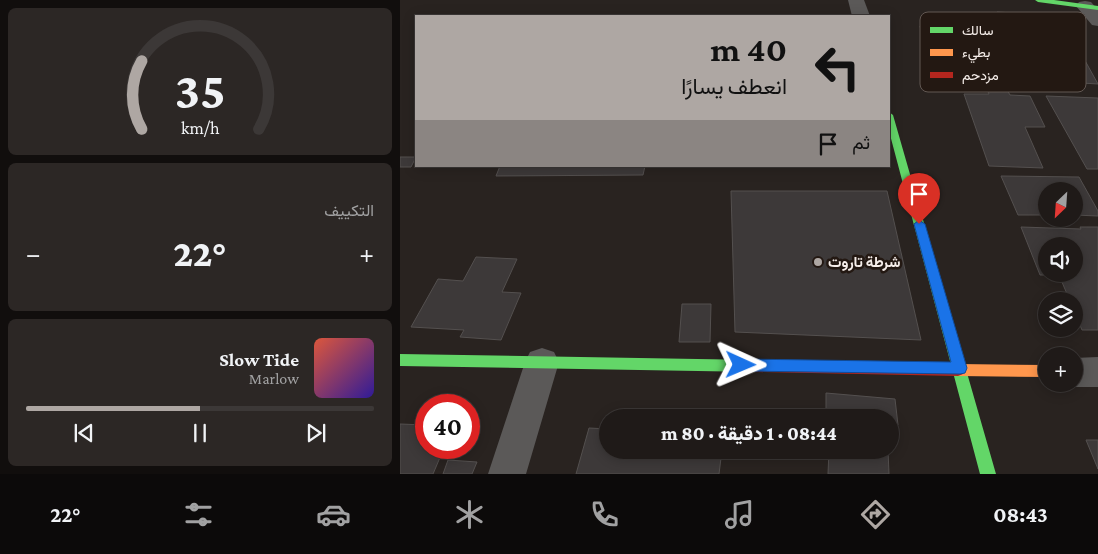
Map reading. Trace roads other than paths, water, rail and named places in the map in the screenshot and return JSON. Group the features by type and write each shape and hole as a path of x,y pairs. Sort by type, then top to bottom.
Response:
{"street":[{"path":"856,0 861,15"},
{"path":"1038,0 1091,7 1098,21"},
{"path":"890,119 988,474"},
{"path":"400,360 1038,371"},
{"path":"506,474 542,362"},
{"path":"1083,372 1098,372"}],"place":[{"name":"شرطة تاروت","path":"818,262"}]}
